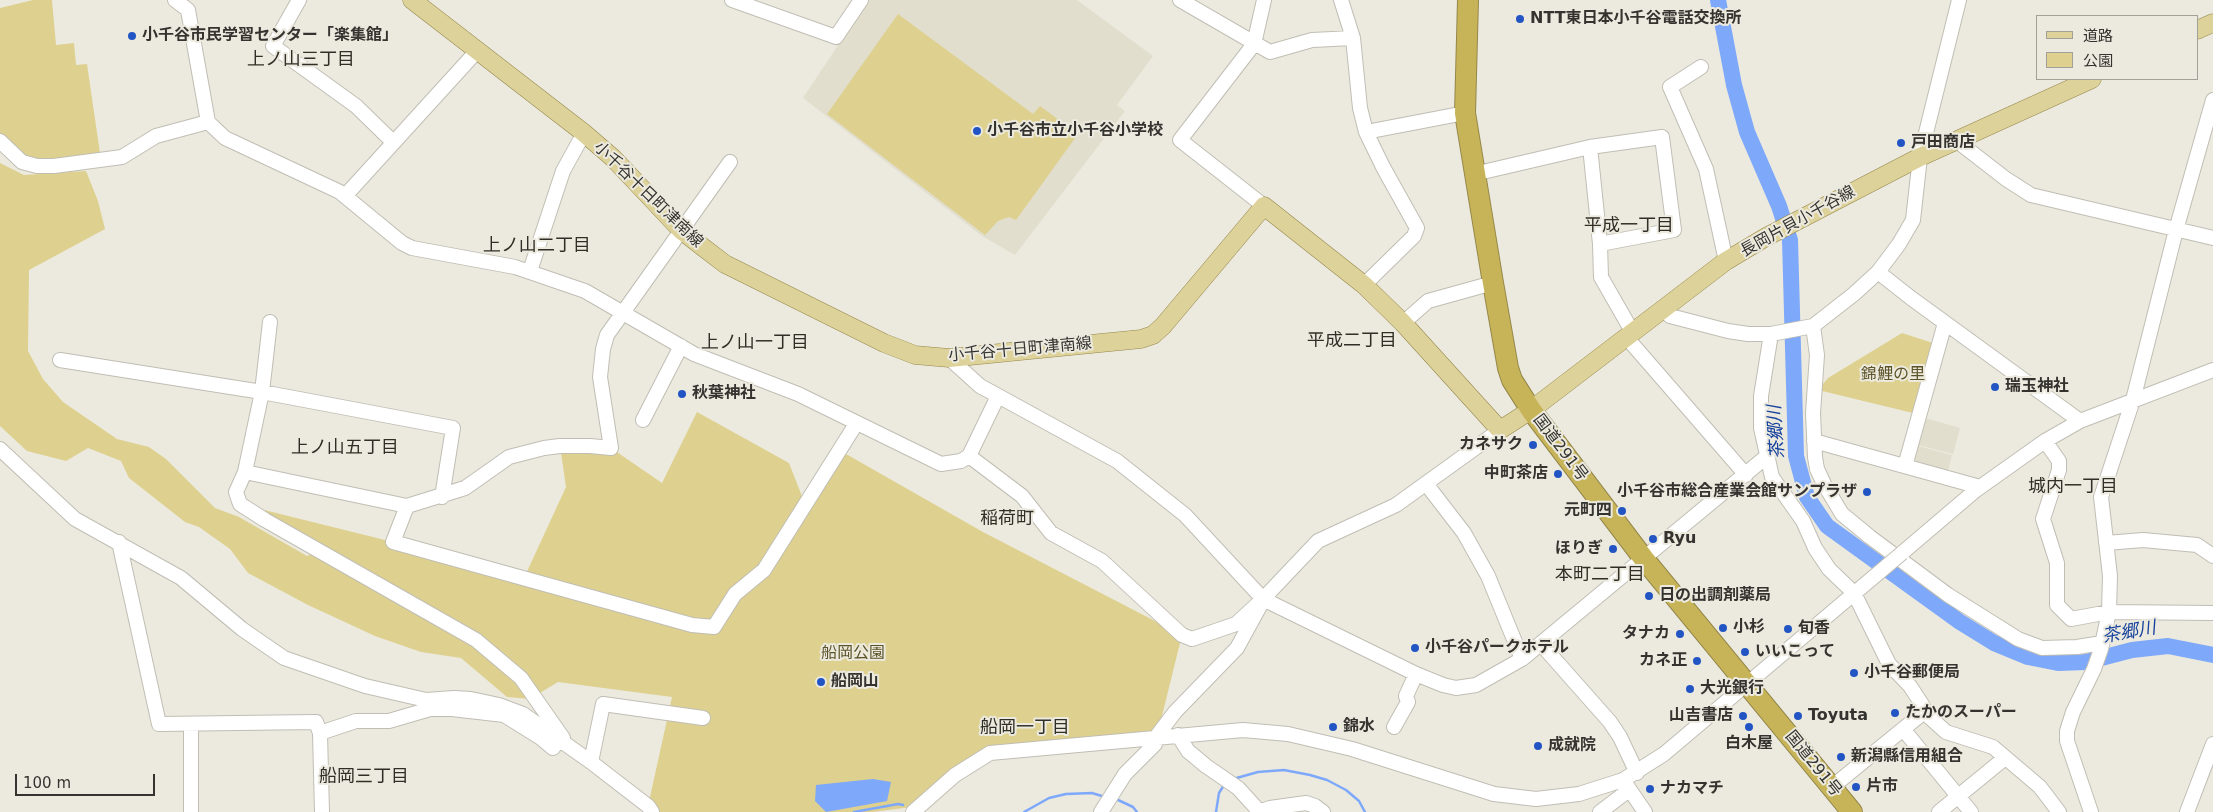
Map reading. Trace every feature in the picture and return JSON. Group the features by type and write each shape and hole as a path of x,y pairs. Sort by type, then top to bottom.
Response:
{"highway":[{"name":"国道291号","path":"1468,0 1465,113 1493,284 1508,368 1512,380 1531,410 1644,559 1852,812"}],"main road":[{"name":"小千谷十日町津南線","path":"412,0 584,133 613,158 682,231 725,264 884,343 915,354 949,358 1141,339 1152,335 1163,326 1264,206"},
{"path":"2198,30 2213,23"},
{"name":"長岡片貝小千谷線","path":"1531,410 1726,261 1766,237 1803,216 1920,157 2090,80"},
{"path":"1264,206 1364,285 1403,323 1500,430 1531,410"}],"street":[{"path":"175,0 188,10 208,122 225,138 345,196 402,243 412,248 530,272 585,291 694,354 798,394 941,464 961,461 969,456 998,396"},
{"path":"299,0 273,46 356,106 393,142"},
{"path":"732,0 836,37 861,0"},
{"path":"1180,0 1270,52 1312,40 1353,38"},
{"path":"1264,0 1254,44 1180,140 1264,206"},
{"path":"1342,0 1353,38 1360,108 1366,132 1417,228 1414,236 1364,285"},
{"path":"1662,309 1670,316 1728,331 1748,334 1771,334 1811,327 1854,294 1878,272 1899,244 1913,220 1920,157 1959,0"},
{"path":"345,196 477,50"},
{"path":"1701,67 1670,87 1706,169 1726,261"},
{"path":"2091,812 2067,740 2067,732 2072,712 2094,668 2108,612 2110,576 2101,497 2133,400 2176,230 2213,100"},
{"path":"1366,132 1465,113"},
{"path":"0,141 22,162 38,166 54,166 122,157 156,136 208,122"},
{"path":"530,272 563,170 584,133"},
{"path":"1474,174 1590,147 1662,137 1674,230 1600,244"},
{"path":"1957,141 2006,179 2031,195 2213,238"},
{"path":"1590,147 1600,244 1601,277 1630,336 1746,475"},
{"path":"245,472 408,506 465,488 509,457 560,446 610,448 600,377 603,349 607,335 730,162"},
{"path":"1878,272 2080,421"},
{"path":"1403,323 1428,301 1493,284"},
{"path":"270,322 262,392 245,472 236,492 240,504 476,640 521,678 563,742"},
{"path":"1906,466 1945,323"},
{"path":"1811,327 1816,355 1813,413 1817,469 1832,500 1842,514 1948,595 2005,633 2030,645 2042,648 2060,649 2101,646"},
{"path":"1771,334 1762,396 1761,428 1772,477 1803,521 1815,548 1829,569 1854,593 1889,664 1910,686 1923,706 1924,712 1936,725 1946,732 1992,747 2040,787 2059,812"},
{"path":"643,420 680,346"},
{"path":"949,358 980,386 1118,461 1185,515 1264,599 1416,674 1456,688 1476,686 1522,659 1766,457"},
{"path":"60,360 262,392 452,428 442,496"},
{"path":"1600,812 1637,773 1664,754 1980,487 2045,440 2080,421 2213,370"},
{"path":"408,506 393,542 692,625 714,626 735,594 764,570 856,424"},
{"path":"969,456 1022,496 1051,533 1102,561 1182,635 1192,639 1236,624 1264,599 1318,541 1396,505 1500,430"},
{"path":"2045,440 2059,461 2059,470 2043,519 2057,563 2057,606 2072,619 2108,612 2213,613"},
{"path":"1814,441 1980,487"},
{"path":"0,449 75,519 181,578 242,629 284,658 365,686 426,700 454,698 500,705 523,714 591,762 648,806 652,812"},
{"path":"1426,485 1464,533 1488,576 1522,659"},
{"path":"2106,543 2143,540 2197,545 2213,556"},
{"path":"119,542 159,724 191,725 268,721 316,722 320,733 322,812"},
{"path":"1108,801 1125,774 1155,744 1156,737 1175,712 1237,648 1264,599"},
{"path":"1541,644 1610,722 1620,737 1637,773"},
{"path":"1394,727 1408,702 1406,696 1416,674"},
{"path":"591,762 603,704 703,718"},
{"path":"320,733 356,720 389,721 430,709 452,709 504,715 541,738 553,748 563,742"},
{"path":"1832,787 1924,712"},
{"path":"191,725 191,812"},
{"path":"1903,729 1971,812"},
{"path":"913,812 955,775 990,753 1243,730 1288,734 1352,749 1494,794 1536,799 1579,794 1626,785"},
{"path":"1178,735 1188,751 1227,780 1259,812 1306,802 1322,812"},
{"path":"2187,812 2213,744"},
{"path":"1939,812 2005,758"},
{"path":"1626,785 1645,812"}],"shaded area":[{"name":"小千谷市立小千谷小学校","path":"868,0 1077,0 1153,56 1117,105 1125,111 1015,255 982,236 803,98"},
{"path":"1922,417 1960,428 1953,454 1914,444"},
{"path":"1914,445 1952,455 1947,475 1909,464"}],"green space":[{"path":"33,0 52,0 56,45 74,43 76,65 87,64 101,160 32,165 0,141 0,8"},
{"path":"898,14 1033,114 1040,106 1078,134 1016,220 1009,217 998,221 985,235 827,114"},
{"name":"船岡公園","path":"0,163 24,175 86,171 98,201 105,229 29,270 28,351 43,379 63,402 117,439 149,447 166,459 215,508 239,517 307,556 321,551 240,504 393,542 524,578 566,487 560,446 611,448 662,483 697,412 789,463 805,504 839,450 983,532 1182,635 1155,744 990,753 920,806 872,812 655,812 648,806 672,697 558,682 530,699 507,697 461,658 421,652 375,636 308,605 248,573 230,549 199,527 185,522 129,478 121,461 88,448 66,461 27,451 0,426"},
{"name":"錦鯉の里","path":"1902,333 1936,344 1917,414 1818,390 1828,378"}],"water":[{"path":"873,779 891,782 887,801 826,812 815,801 816,785"}],"waterway":[{"name":"茶郷川","path":"1718,0 1734,85 1747,132 1779,206 1790,240 1796,456 1807,497 1827,526 1960,622 1994,643 2028,657 2058,663 2086,662 2132,650 2168,646 2213,655"},
{"path":"1233,779 1258,772 1284,770 1310,775 1327,780 1346,790 1359,801 1365,812"},
{"path":"1216,812 1219,793 1224,785"},
{"path":"1024,812 1049,798 1066,794 1092,793 1105,797"},
{"path":"1116,799 1133,807 1137,812"},
{"path":"854,812 898,804 903,805"}],"place":[{"name":"NTT東日本小千谷電話交換所","path":"1520,19"},
{"name":"小千谷市民学習センター「楽集館」","path":"132,36"},
{"name":"小千谷市立小千谷小学校","path":"977,131"},
{"name":"戸田商店","path":"1901,143"},
{"name":"瑞玉神社","path":"1995,387"},
{"name":"秋葉神社","path":"682,394"},
{"name":"カネサク","path":"1533,445"},
{"name":"中町茶店","path":"1558,474"},
{"name":"小千谷市総合産業会館サンプラザ","path":"1867,492"},
{"name":"元町四","path":"1622,511"},
{"name":"Ryu","path":"1653,539"},
{"name":"ほりぎ","path":"1613,549"},
{"name":"日の出調剤薬局","path":"1649,596"},
{"name":"小杉","path":"1723,628"},
{"name":"旬香","path":"1788,629"},
{"name":"タナカ","path":"1680,634"},
{"name":"小千谷パークホテル","path":"1415,648"},
{"name":"いいこって","path":"1745,652"},
{"name":"カネ正","path":"1697,661"},
{"name":"小千谷郵便局","path":"1854,673"},
{"name":"船岡山","path":"821,682"},
{"name":"大光銀行","path":"1690,689"},
{"name":"たかのスーパー","path":"1895,713"},
{"name":"山吉書店","path":"1743,716"},
{"name":"Toyuta","path":"1798,716"},
{"name":"錦水","path":"1333,727"},
{"name":"白木屋","path":"1749,727"},
{"name":"成就院","path":"1538,746"},
{"name":"新潟縣信用組合","path":"1841,757"},
{"name":"片市","path":"1856,787"},
{"name":"ナカマチ","path":"1650,789"}],"district":[{"name":"上ノ山三丁目","path":"301,60"},
{"name":"平成一丁目","path":"1629,226"},
{"name":"上ノ山二丁目","path":"537,246"},
{"name":"平成二丁目","path":"1352,341"},
{"name":"上ノ山一丁目","path":"755,343"},
{"name":"上ノ山五丁目","path":"345,448"},
{"name":"城内一丁目","path":"2073,487"},
{"name":"稲荷町","path":"1007,519"},
{"name":"本町二丁目","path":"1600,575"},
{"name":"船岡一丁目","path":"1025,728"},
{"name":"船岡三丁目","path":"364,777"}]}
